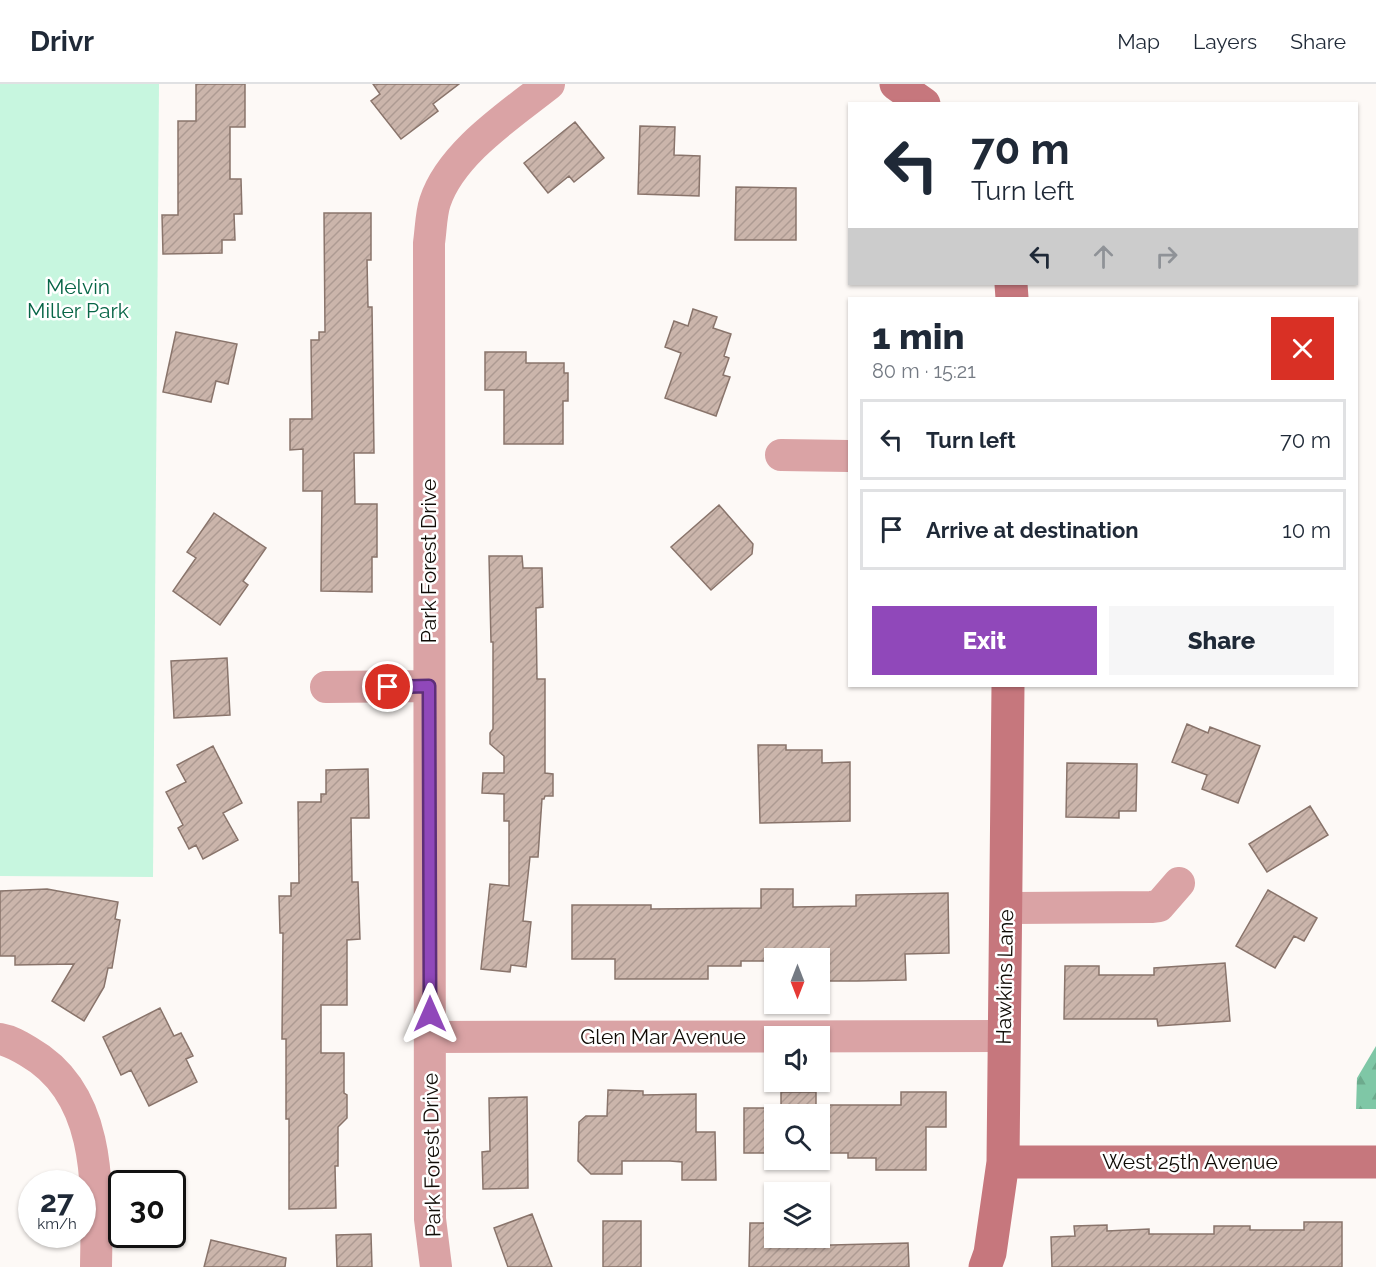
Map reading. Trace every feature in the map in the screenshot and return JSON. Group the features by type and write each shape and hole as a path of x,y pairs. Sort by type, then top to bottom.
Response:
{"street":[{"name":"Park Forest Drive","path":"436,1267 430,1219 429,243 435,201 453,167 477,142 549,84"},
{"path":"896,84 921,102"},
{"path":"781,455 848,456"},
{"path":"326,687 429,686"},
{"name":"Hawkins Lane","path":"985,1267 990,1253 1003,1162 1008,687"},
{"path":"1006,908 1159,906 1179,883"},
{"name":"Glen Mar Avenue","path":"430,1037 1005,1036"},
{"path":"0,1039 10,1041 40,1058 63,1078 79,1103 89,1137 94,1173 96,1267"},
{"name":"West 25th Avenue","path":"1003,1162 1376,1162"}],"green space":[{"name":"Melvin Miller Park","path":"0,84 159,84 153,877 0,876"},
{"path":"1376,1046 1376,1109 1356,1109 1357,1078"}],"building":[{"path":"196,84 245,84 245,127 230,127 230,179 241,179 242,214 234,214 235,240 222,240 222,253 163,254 162,215 178,215 178,121 196,121"},
{"path":"373,84 459,84 433,104 438,111 401,139 371,101 380,94"},
{"path":"575,122 604,158 574,182 569,176 548,193 524,163"},
{"path":"640,126 675,127 674,155 700,156 699,196 638,194"},
{"path":"736,187 796,188 796,240 735,240"},
{"path":"324,213 371,213 371,260 367,260 368,307 372,307 374,453 354,453 355,504 377,504 377,557 372,557 372,592 321,591 322,491 303,491 303,449 290,450 290,419 312,419 311,340 319,340 319,332 325,332"},
{"path":"693,309 717,317 713,328 731,334 724,356 729,358 723,375 730,377 716,416 665,398 681,353 665,347 674,321 688,326"},
{"path":"176,332 237,344 228,384 216,381 211,402 163,392"},
{"path":"485,352 526,352 526,363 564,363 564,373 568,373 568,401 563,401 563,444 504,444 504,390 485,390"},
{"path":"719,505 753,544 752,554 711,590 671,547"},
{"path":"214,513 266,548 243,581 248,585 220,625 173,591 196,558 187,552"},
{"path":"489,556 522,556 523,568 542,568 543,607 536,608 537,679 545,679 545,773 553,774 553,796 545,796 542,799 538,857 530,857 523,921 531,922 526,967 511,965 510,972 481,969 490,884 509,886 509,821 504,821 504,794 482,793 483,773 504,773 504,756 490,744 490,733 493,729 493,642 491,642"},
{"path":"227,658 230,715 174,718 171,661"},
{"path":"1187,724 1208,733 1210,727 1260,746 1238,803 1202,789 1207,775 1172,762"},
{"path":"758,745 786,745 786,750 822,750 822,763 850,762 850,821 760,823"},
{"path":"213,746 242,803 223,813 238,840 203,859 196,845 189,849 178,828 183,825 166,792 186,782 177,765"},
{"path":"1067,763 1137,764 1136,811 1119,811 1119,818 1066,817"},
{"path":"368,769 369,818 351,818 352,882 358,882 360,939 347,940 347,1005 321,1005 321,1053 344,1053 344,1093 347,1095 347,1118 338,1127 338,1166 335,1166 336,1208 289,1209 289,1119 286,1119 286,1039 282,1039 283,933 280,933 279,896 291,896 291,883 299,883 298,802 321,802 321,794 326,794 326,770"},
{"path":"1310,806 1328,835 1267,872 1249,844"},
{"path":"47,889 118,902 115,919 120,920 112,968 108,968 104,987 84,1021 52,1001 74,964 15,965 15,956 0,956 0,891"},
{"path":"761,889 793,889 793,907 856,906 856,895 948,893 949,953 905,954 906,980 857,981 830,981 830,948 764,948 764,961 741,961 741,966 708,966 708,979 615,979 615,959 572,959 572,905 651,905 651,909 761,908"},
{"path":"1268,890 1317,918 1304,941 1294,936 1275,968 1236,946"},
{"path":"1225,963 1230,1021 1158,1026 1157,1019 1064,1019 1065,966 1099,966 1099,975 1154,975 1154,968"},
{"path":"160,1008 174,1036 181,1033 193,1056 186,1059 197,1082 149,1106 131,1070 121,1075 103,1037"},
{"path":"608,1090 643,1091 643,1095 696,1094 696,1132 715,1132 716,1180 682,1180 682,1162 670,1161 622,1161 622,1174 591,1174 578,1161 579,1122 586,1116 607,1116"},
{"path":"781,1092 816,1092 816,1104 781,1104"},
{"path":"901,1092 946,1092 946,1127 926,1127 926,1170 876,1170 876,1158 848,1158 848,1153 830,1153 830,1105 901,1105"},
{"path":"527,1097 528,1188 483,1189 482,1152 490,1151 489,1098"},
{"path":"744,1108 764,1108 764,1153 744,1153"},
{"path":"532,1214 552,1267 508,1267 494,1228"},
{"path":"603,1221 641,1221 641,1267 603,1267"},
{"path":"1304,1222 1342,1222 1342,1267 1052,1267 1051,1237 1075,1236 1074,1226 1107,1225 1107,1231 1149,1229 1149,1234 1214,1234 1214,1226 1250,1226 1250,1230 1304,1230"},
{"path":"750,1223 764,1223 764,1248 830,1248 830,1245 908,1243 909,1267 749,1267"},
{"path":"371,1234 372,1267 337,1267 336,1235"},
{"path":"211,1240 286,1258 285,1267 204,1267"}],"route":[{"path":"388,687 429,686 430,1014"}]}
